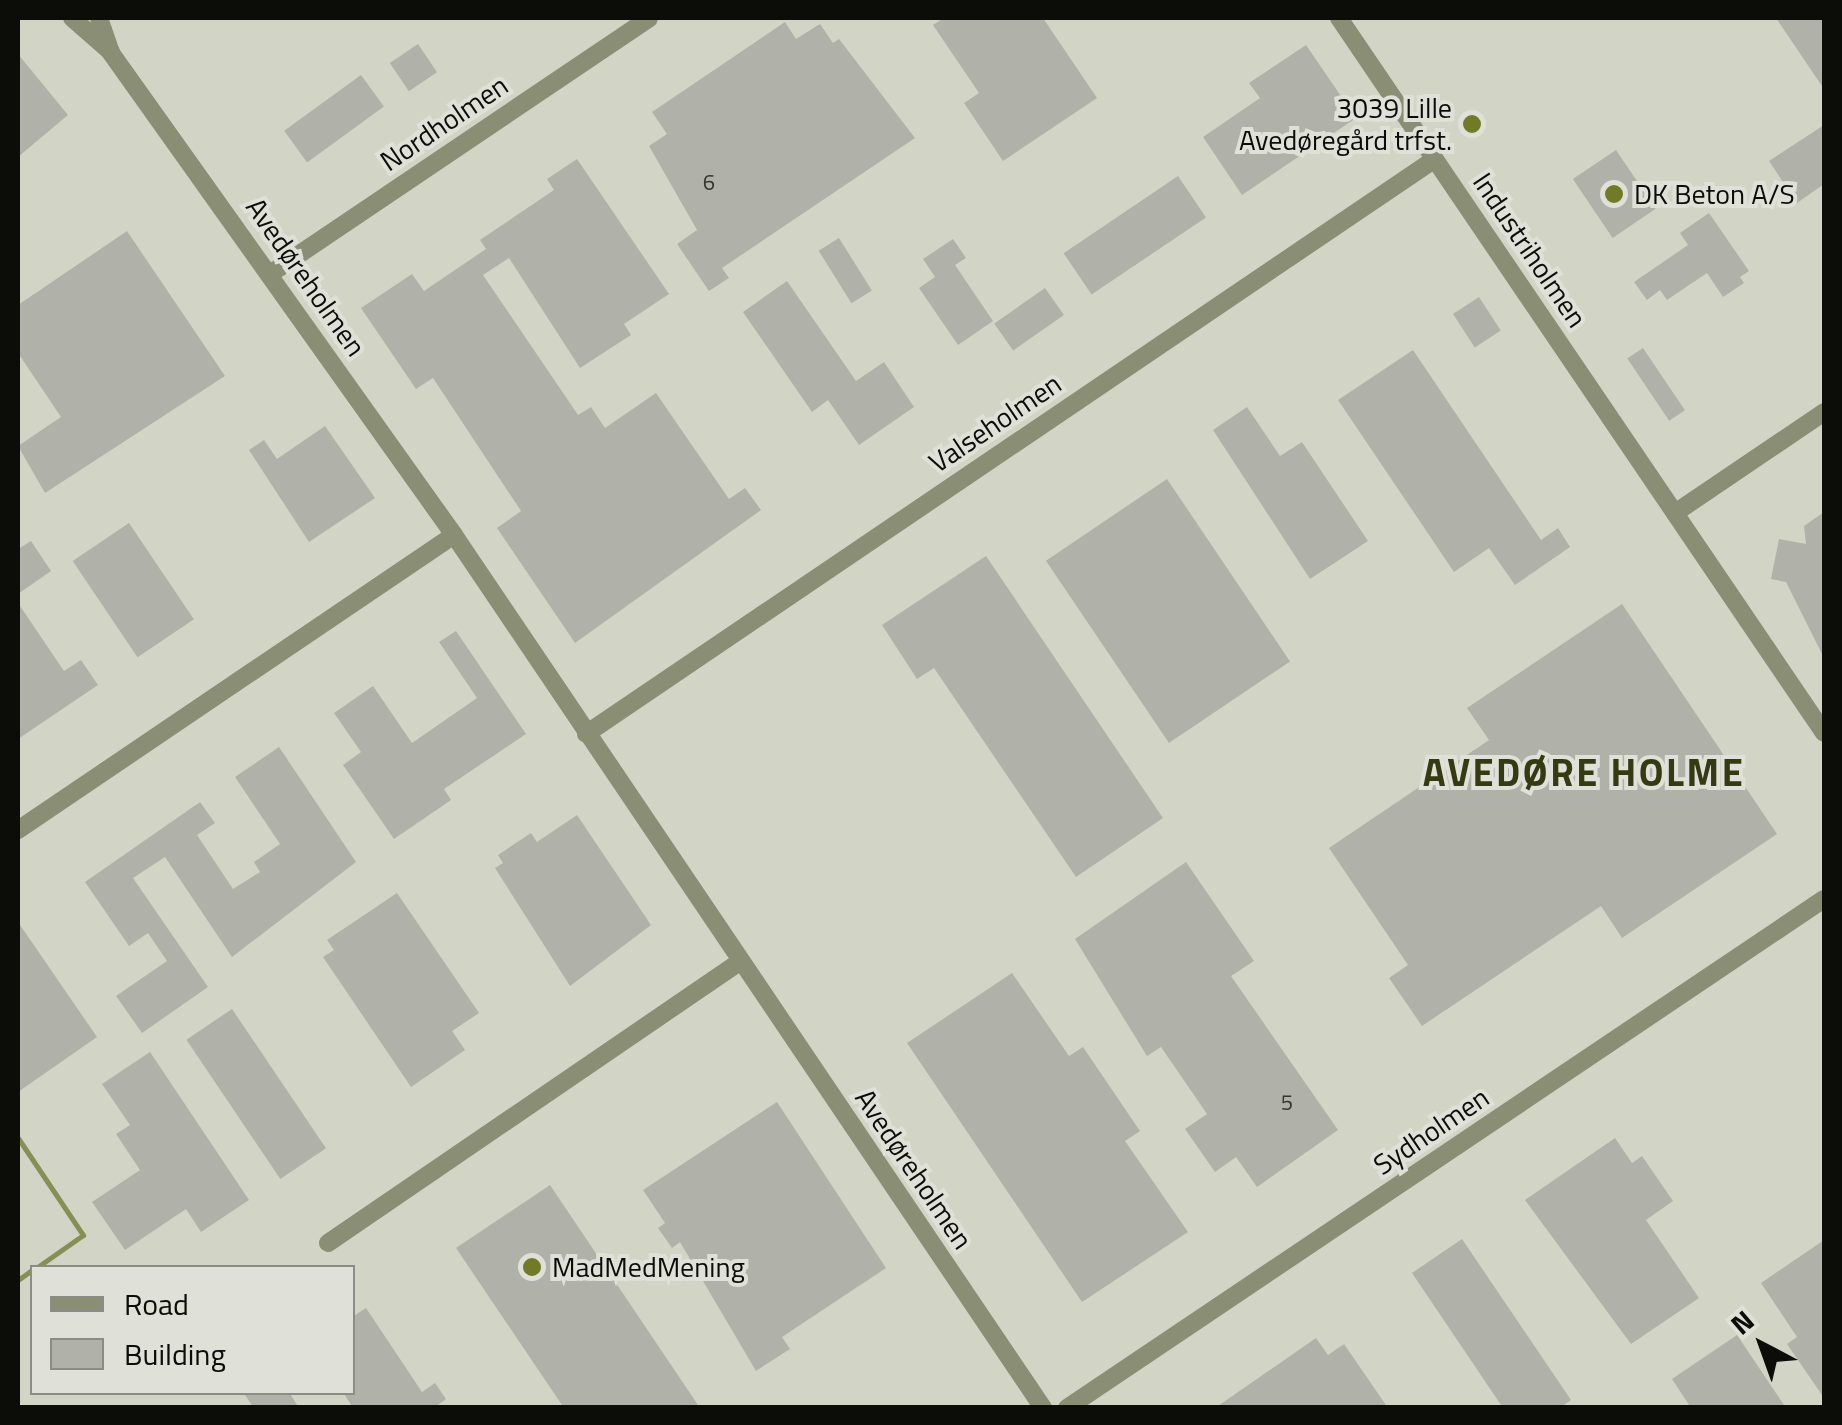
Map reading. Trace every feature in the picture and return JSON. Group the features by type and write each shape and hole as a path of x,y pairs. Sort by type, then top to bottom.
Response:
{"street":[{"name":"Avedøreholmen","path":"72,18 111,52 454,535 1044,1408"},
{"name":"Avedøreholmen","path":"99,18 111,52"},
{"name":"Nordholmen","path":"270,274 649,18"},
{"name":"Industriholmen","path":"1339,18 1824,733"},
{"name":"Valseholmen","path":"586,734 1435,158"},
{"path":"1675,513 1824,412"},
{"path":"18,830 454,535"},
{"name":"Sydholmen","path":"1067,1408 1824,899"},
{"path":"328,1243 740,961"}],"shaded area":[{"path":"18,18 1824,18 1824,1407 18,1407"}],"building":[{"path":"944,18 1043,18 1097,98 1003,161 964,103 979,93 933,25"},
{"path":"1776,18 1824,18 1824,89"},
{"path":"785,22 796,39 820,24 833,43 839,39 915,138 722,268 729,278 709,291 677,244 697,230 649,146 667,134 652,112"},
{"path":"418,44 437,72 409,91 390,63"},
{"path":"1306,45 1356,118 1242,195 1203,137 1260,98 1249,83"},
{"path":"18,54 68,115 18,157"},
{"path":"361,75 384,107 307,162 284,131"},
{"path":"1824,125 1824,184 1797,203 1769,161"},
{"name":"DK Beton A/S","path":"1616,150 1656,209 1613,238 1573,179"},
{"path":"577,159 669,294 624,324 631,335 580,368 509,258 483,275 578,415 591,407 605,428 656,393 729,499 745,488 761,510 575,643 497,528 521,511 433,378 416,389 361,308 412,274 424,291 486,249 480,240 554,190 547,179"},
{"path":"1178,176 1206,217 1092,295 1064,253"},
{"path":"1709,213 1749,271 1740,277 1744,283 1723,297 1707,273 1667,300 1660,290 1647,300 1634,282 1688,245 1680,233"},
{"path":"127,231 225,376 45,493 18,446 61,417 18,353 18,305"},
{"path":"839,238 872,291 852,303 819,251"},
{"path":"953,239 966,258 955,265 993,321 958,345 919,288 935,277 923,259"},
{"path":"787,281 856,381 884,362 914,407 859,445 828,400 812,412 743,312"},
{"path":"1045,288 1064,315 1013,351 994,324"},
{"path":"1479,297 1501,331 1475,347 1453,314"},
{"path":"1643,348 1685,410 1669,421 1627,359"},
{"path":"1413,350 1541,540 1558,528 1570,547 1515,585 1489,548 1454,572 1338,400"},
{"path":"1247,407 1280,456 1302,442 1368,541 1310,579 1213,430"},
{"path":"325,426 375,498 309,542 249,450 264,440 277,459"},
{"path":"1167,479 1290,661 1169,743 1046,561"},
{"path":"1824,512 1824,658 1786,582 1771,579 1779,539 1806,544 1804,526"},
{"path":"129,523 194,619 137,657 73,561"},
{"path":"31,541 51,571 18,594 18,549"},
{"path":"986,556 1163,818 1076,877 934,668 917,679 882,625"},
{"path":"18,603 64,671 81,660 98,685 18,739"},
{"path":"1622,604 1777,834 1622,938 1601,906 1422,1026 1389,978 1408,965 1329,848 1489,740 1467,708"},
{"path":"456,631 526,734 444,789 451,800 394,839 343,765 361,752 334,713 373,686 412,743 477,698 439,642"},
{"path":"279,747 356,862 232,957 165,857 133,878 208,987 142,1033 116,996 167,961 148,933 129,946 85,882 200,802 215,823 197,835 233,889 260,872 254,862 280,844 235,777"},
{"path":"577,815 651,925 570,986 495,868 503,863 498,855 531,833 537,842"},
{"path":"1186,862 1254,961 1231,976 1338,1130 1257,1187 1236,1157 1215,1172 1185,1129 1207,1114 1161,1047 1147,1056 1075,939"},
{"path":"397,893 479,1013 452,1031 465,1050 411,1087 323,957 334,950 327,940"},
{"path":"18,922 97,1037 18,1092"},
{"path":"1012,973 1069,1056 1083,1047 1140,1131 1125,1141 1188,1232 1082,1302 907,1043"},
{"path":"232,1009 326,1148 280,1179 186,1040"},
{"path":"150,1052 249,1200 201,1232 186,1209 125,1250 92,1202 140,1170 116,1134 130,1125 102,1084"},
{"path":"777,1102 886,1268 782,1337 790,1349 756,1371 680,1242 672,1248 658,1228 665,1223 643,1190"},
{"path":"1615,1138 1632,1163 1642,1156 1673,1201 1646,1220 1699,1298 1631,1344 1525,1200"},
{"path":"550,1185 700,1408 564,1408 456,1248"},
{"path":"1462,1239 1571,1400 1560,1408 1503,1408 1412,1273"},
{"path":"1824,1240 1824,1398 1787,1344 1797,1337 1761,1283"},
{"path":"366,1308 422,1392 435,1383 446,1399 434,1408 353,1408 345,1395 355,1395 355,1315"},
{"path":"1737,1335 1786,1408 1691,1408 1672,1379"},
{"path":"1316,1338 1328,1355 1344,1344 1388,1408 1215,1408"},
{"path":"245,1395 291,1395 299,1408 254,1408"}],"waterway":[{"path":"18,1138 83,1235 40,1265"},
{"path":"18,1280 30,1271"}],"place":[{"name":"3039 Lille Avedøregård trfst.","path":"1472,124"},
{"name":"DK Beton A/S","path":"1614,194"},
{"name":"MadMedMening","path":"532,1267"}],"district":[{"name":"AVEDØRE HOLME","path":"1584,773"}]}
